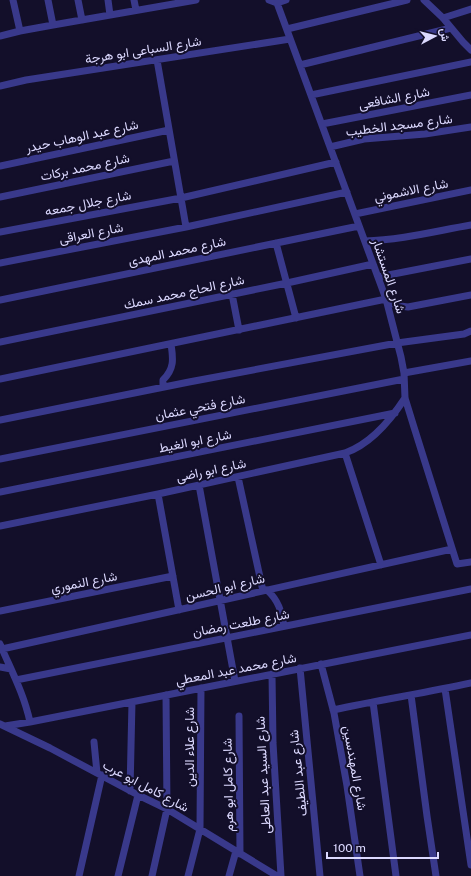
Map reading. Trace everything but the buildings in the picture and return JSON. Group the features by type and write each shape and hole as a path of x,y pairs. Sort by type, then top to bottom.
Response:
{"street":[{"path":"13,0 20,31"},
{"path":"48,0 53,25"},
{"path":"78,0 82,20"},
{"path":"108,0 110,15"},
{"path":"134,0 136,10"},
{"path":"0,36 165,3 196,0"},
{"path":"269,0 286,0"},
{"path":"287,29 407,0"},
{"path":"424,0 443,18 471,50"},
{"name":"شارع المستشار","path":"277,1 386,299 401,357 405,398 457,564 471,562"},
{"path":"443,18 471,9"},
{"path":"300,65 451,28"},
{"name":"شارع السباعى ابو هرجة","path":"0,86 26,80 290,39"},
{"path":"157,60 186,227"},
{"path":"311,95 471,62"},
{"name":"شارع الشافعى","path":"322,124 471,95"},
{"name":"شارع مسجد الخطيب","path":"330,147 364,140 432,134 471,127"},
{"name":"شارع عبد الوهاب حيدر","path":"0,166 169,130"},
{"name":"شارع محمد بركات","path":"0,197 174,161"},
{"name":"شارع جلال جمعه","path":"0,232 181,198 336,162"},
{"name":"شارع الاشموني","path":"355,214 471,190"},
{"name":"شارع العراقى","path":"0,263 186,227 347,192"},
{"path":"365,241 380,241 402,238 471,225"},
{"name":"شارع محمد المهدى","path":"0,300 359,226"},
{"path":"276,243 296,318"},
{"path":"378,278 471,259"},
{"name":"شارع الحاج محمد سمك","path":"0,342 373,264"},
{"path":"232,294 239,330"},
{"path":"0,379 386,299 394,305 408,306 471,295"},
{"path":"0,420 163,387 397,343 464,334 471,331"},
{"path":"163,387 163,380 172,366 173,356 171,344"},
{"name":"شارع فتحي عثمان","path":"0,459 471,361"},
{"name":"شارع ابو راضى","path":"0,526 345,454 366,442 395,413 405,398"},
{"name":"شارع ابو الغيط","path":"0,492 395,413"},
{"path":"345,454 381,565"},
{"path":"238,477 265,590 276,600 279,605 284,626"},
{"path":"199,485 235,681"},
{"path":"158,494 179,610"},
{"name":"شارع ابو الحسن","path":"1,647 179,610 452,549"},
{"name":"شارع النموري","path":"0,611 173,576"},
{"name":"شارع طلعت رمضان","path":"16,680 471,589"},
{"name":"شارع محمد عبد المعطي","path":"2,725 30,722 471,635"},
{"path":"1,647 27,708 30,722"},
{"name":"شارع المهندسين","path":"321,664 333,710 347,786 360,876"},
{"path":"0,667 11,669"},
{"name":"شارع عبد اللطيف","path":"300,668 320,876"},
{"name":"شارع السيد عبد العاطى","path":"272,674 278,876"},
{"path":"333,710 471,683"},
{"name":"شارع علاء الدين","path":"188,876 200,830 201,688"},
{"path":"445,689 471,865"},
{"path":"152,876 168,809 166,695"},
{"path":"411,695 436,876"},
{"path":"130,791 132,702"},
{"path":"373,702 396,876"},
{"name":"شارع كامل ابو هرم","path":"229,876 238,852 239,716"},
{"name":"شارع كامل ابو عرب","path":"2,725 168,809 200,830 278,876"},
{"path":"79,876 100,774 94,742"},
{"path":"118,876 138,795"}]}
